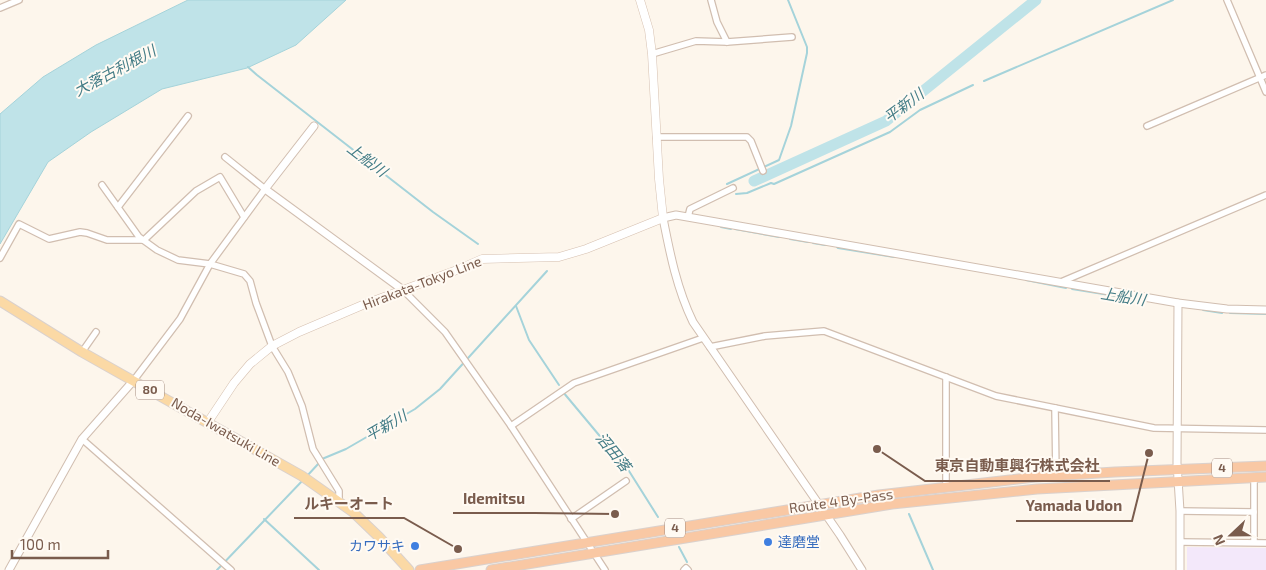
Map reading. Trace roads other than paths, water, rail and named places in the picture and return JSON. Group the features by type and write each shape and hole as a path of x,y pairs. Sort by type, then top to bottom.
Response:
{"highway":[{"name":"Route 4 By-Pass","path":"420,570 818,504 946,487 1056,476 1266,466"},
{"name":"Route 4 By-Pass","path":"491,570 892,504 1037,489 1266,477"}],"main road":[{"path":"640,0 649,30 652,54 658,179 663,218"},
{"name":"Hirakata-Tokyo Line","path":"208,422 234,383 250,364 272,346 299,332 486,258 558,257 586,249 663,218"},
{"name":"Noda-Iwatsuki Line","path":"0,301 82,352 305,478 339,501 379,537 408,570"}],"street":[{"path":"0,8 19,0"},
{"path":"712,0 717,22 727,42"},
{"path":"1227,0 1263,76 1266,92"},
{"path":"652,54 696,41 727,42 792,37"},
{"path":"1148,126 1263,76"},
{"path":"118,207 188,116"},
{"path":"9,570 82,439 134,380 180,320 210,264 265,188 314,126"},
{"path":"656,137 747,138 763,171"},
{"path":"224,156 403,290 445,332 511,426 605,570"},
{"path":"0,258 19,224 49,239 80,232 107,240 144,240 196,191 220,176 244,217"},
{"path":"102,185 144,240 159,251 178,260 210,264 244,274 250,281 272,346 288,372 302,406 313,449 339,491 339,501"},
{"path":"688,217 690,208 733,188"},
{"path":"1061,282 1266,195"},
{"path":"862,570 826,514 693,322 683,302 673,268 663,218 676,215 688,217 1061,282 1178,306 1266,310"},
{"path":"1178,306 1180,570"},
{"path":"710,347 765,336 824,331 996,396 1154,428 1266,430"},
{"path":"82,352 96,332"},
{"path":"511,426 574,383 703,338"},
{"path":"946,377 946,487"},
{"path":"1055,408 1056,476"},
{"path":"82,439 231,570"},
{"path":"1254,478 1254,542"},
{"path":"571,519 626,481"},
{"path":"1180,511 1254,512"},
{"path":"1180,542 1266,543"}],"water":[{"name":"大落古利根川","path":"188,0 346,0 296,45 247,68 162,89 91,132 48,162 0,244 0,114 43,77 96,45"}],"waterway":[{"path":"727,184 779,160 791,126 807,47 788,0"},
{"name":"平新川","path":"754,181 886,121 1036,0"},
{"path":"984,81 1173,0"},
{"name":"上船川","path":"248,67 433,212 478,244"},
{"path":"736,194 747,193 771,183 774,184 890,132 920,110 973,85"},
{"name":"上船川","path":"721,227 731,229"},
{"name":"上船川","path":"735,229 779,237"},
{"name":"上船川","path":"790,239 808,242"},
{"name":"上船川","path":"813,243 825,245"},
{"name":"上船川","path":"837,247 894,257"},
{"name":"平新川","path":"322,459 346,449 415,409 440,389 547,271"},
{"name":"上船川","path":"1026,280 1066,288"},
{"name":"上船川","path":"1072,289 1122,297"},
{"name":"沼田落","path":"516,306 529,340 559,385"},
{"name":"上船川","path":"1203,310 1222,313"},
{"name":"上船川","path":"1230,313 1266,314"},
{"name":"沼田落","path":"563,392 629,471 658,517"},
{"name":"平新川","path":"307,476 319,463"},
{"name":"平新川","path":"217,570 304,479"},
{"path":"909,514 933,570"},
{"path":"264,519 319,570"},
{"name":"沼田落","path":"679,547 687,562"}],"place":[{"name":"東京自動車興行株式会社","path":"877,449"},
{"name":"Yamada Udon","path":"1149,453"},
{"name":"Idemitsu","path":"615,514"},
{"name":"達磨堂","path":"768,542"},
{"name":"カワサキ","path":"415,546"},
{"name":"ルキーオート","path":"458,549"}]}
